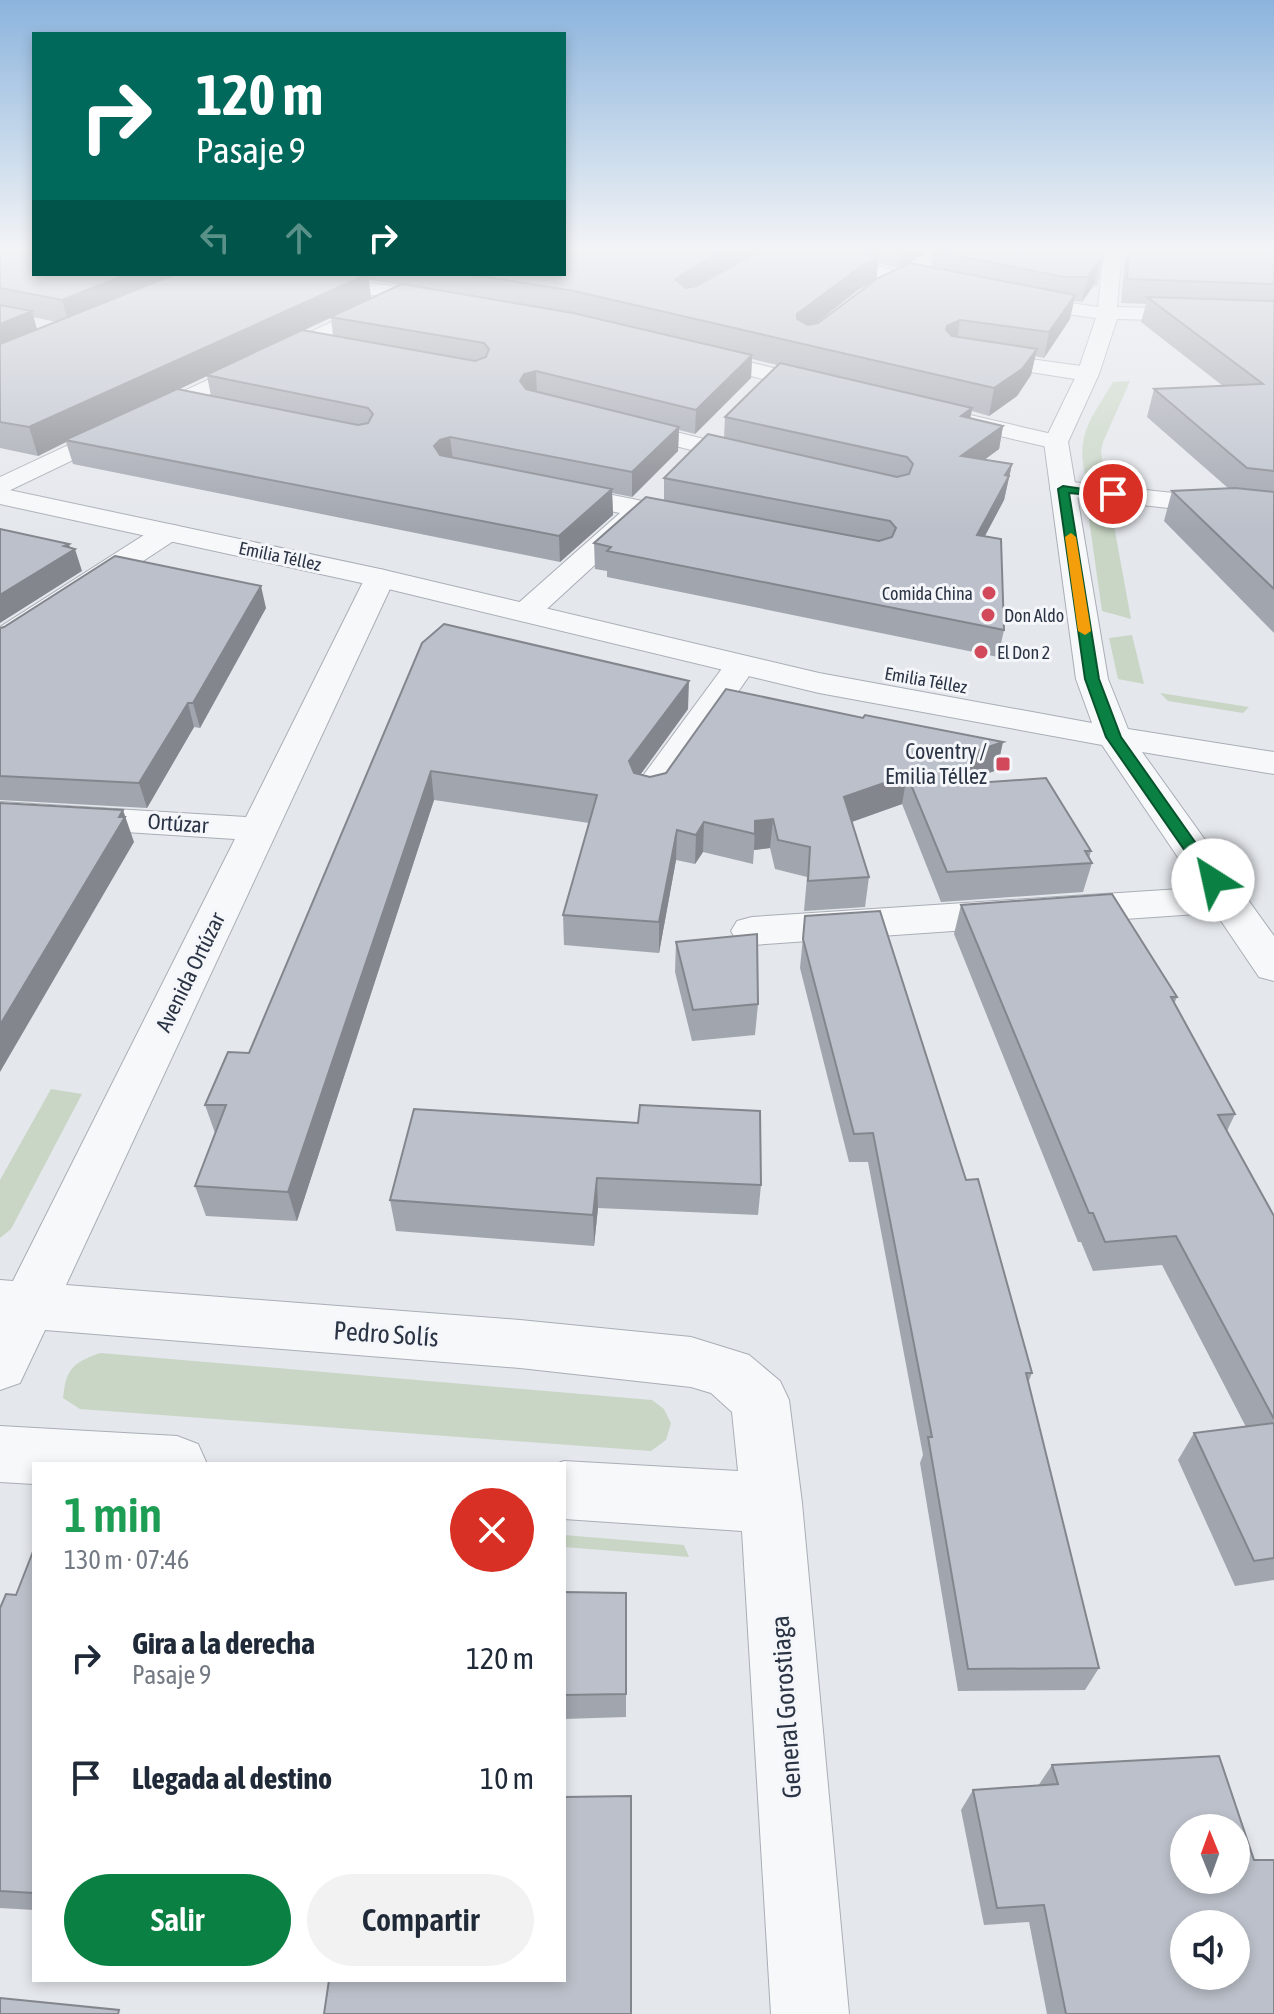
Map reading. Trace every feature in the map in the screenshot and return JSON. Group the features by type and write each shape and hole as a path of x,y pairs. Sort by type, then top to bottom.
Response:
{"street":[{"path":"0,487 301,342 345,350"},
{"path":"1099,342 1088,374 1056,442 1092,679 1108,724 1274,967"},
{"path":"680,351 848,393"},
{"path":"956,354 1088,374"},
{"path":"751,394 771,374"},
{"path":"178,401 224,410"},
{"path":"925,411 1056,442"},
{"path":"596,419 776,463"},
{"path":"681,467 721,426"},
{"path":"531,487 714,523"},
{"path":"526,612 661,488"},
{"path":"1063,489 1274,512"},
{"name":"Emilia Téllez","path":"0,496 380,578 579,624 740,666 901,700 1108,724 1274,737"},
{"path":"0,641 168,532"},
{"name":"Avenida Ortúzar","path":"0,1365 15,1304 259,829 380,578"},
{"name":"Emilia Téllez","path":"579,624 1108,724 1274,763"},
{"path":"650,792 740,666"},
{"name":"Ortúzar","path":"0,813 259,829"},
{"path":"752,931 1142,902 1226,899"},
{"name":"Pedro Solís","path":"15,1304 520,1344 691,1362 729,1373 760,1400"},
{"name":"General Gorostiaga","path":"760,1400 771,1503 810,2014"},
{"path":"0,1454 142,1462"},
{"path":"566,1490 771,1503"}],"green space":[{"path":"1130,381 1103,442 1104,476 1085,475 1083,447 1088,426 1113,382"},
{"path":"1086,498 1109,498 1131,619 1102,611"},
{"path":"1132,635 1144,684 1118,679 1109,638"},
{"path":"1160,693 1249,707 1243,713 1168,701"},
{"path":"51,1089 82,1094 11,1229 0,1238 0,1180"},
{"path":"100,1353 652,1400 664,1409 671,1423 666,1440 651,1451 80,1409 63,1398 66,1380 77,1364"},
{"path":"566,1535 684,1545 689,1557 566,1547"}],"building":[{"path":"217,342 29,427 0,422 0,344"},
{"path":"276,342 369,342 475,361 486,357 489,349 478,342 697,342 752,355 696,410 536,371 524,374 520,381 526,389 679,427 632,472 450,437 434,446 440,455 612,489 559,536 65,440 177,389 358,425 368,423 373,414 368,408 206,375"},
{"path":"795,342 991,342 1037,349 1022,369 994,388"},
{"path":"1207,342 1274,342 1274,471 1247,468 1154,389 1263,384"},
{"path":"780,363 972,408 961,416 1003,426 961,456 1012,464 1005,475 1009,476 977,535 1001,539 1004,630 607,551 611,547 594,543 646,497 879,541 892,537 896,528 890,521 664,478 708,434 897,477 909,474 913,464 907,457 725,417"},
{"path":"1235,488 1274,492 1274,589 1172,491"},
{"path":"0,529 69,544 64,546 75,549 0,595"},
{"path":"115,556 261,586 193,703 188,703 139,783 0,776 0,628"},
{"path":"444,624 689,681 629,761 634,773 650,777 666,773 726,689 863,718 865,715 1003,742 973,752 962,784 1046,778 1091,851 1085,851 1092,863 947,872 907,775 844,797 869,877 808,881 810,847 778,840 773,819 755,821 755,834 704,822 696,835 677,830 659,922 563,915 597,795 431,771 288,1192 195,1186 226,1105 205,1105 228,1052 249,1053 422,643"},
{"path":"0,803 123,810 119,817 125,817 0,1025"},
{"path":"1112,894 1177,997 1171,997 1235,1114 1218,1115 1274,1216 1274,1419 1176,1236 1105,1242 1093,1213 1089,1213 961,905"},
{"path":"880,911 966,1180 978,1179 1032,1373 1026,1373 1099,1668 968,1669 928,1437 932,1437 873,1133 854,1134 803,939 805,916"},
{"path":"757,934 758,1004 693,1010 676,942"},
{"path":"640,1105 760,1111 761,1185 597,1178 593,1215 390,1200 414,1109 638,1123"},
{"path":"1274,1423 1274,1558 1254,1561 1194,1433"},
{"path":"32,1554 32,1893 0,1891 0,1608 6,1594 16,1595"},
{"path":"566,1592 626,1593 626,1694 566,1695"},
{"path":"1219,1756 1239,1814 1170,1814 1170,1894 1250,1894 1250,1848 1254,1860 1274,1860 1274,2014 1066,2014 1044,1905 997,1908 973,1790 1058,1784 1052,1765"},
{"path":"631,1796 631,2014 324,2014 329,1982 566,1982 566,1797"},
{"path":"0,1998 119,2010 118,2014 0,2014"}],"slow traffic":[{"path":"1071,537 1085,631"}],"place":[{"name":"Comida China","path":"989,593"},
{"name":"Don Aldo","path":"988,615"},
{"name":"El Don 2","path":"981,652"},
{"name":"Coventry / Emilia Téllez","path":"1003,764"}],"route":[{"path":"1113,494 1063,489 1092,679 1101,711 1114,737 1213,880"}]}
